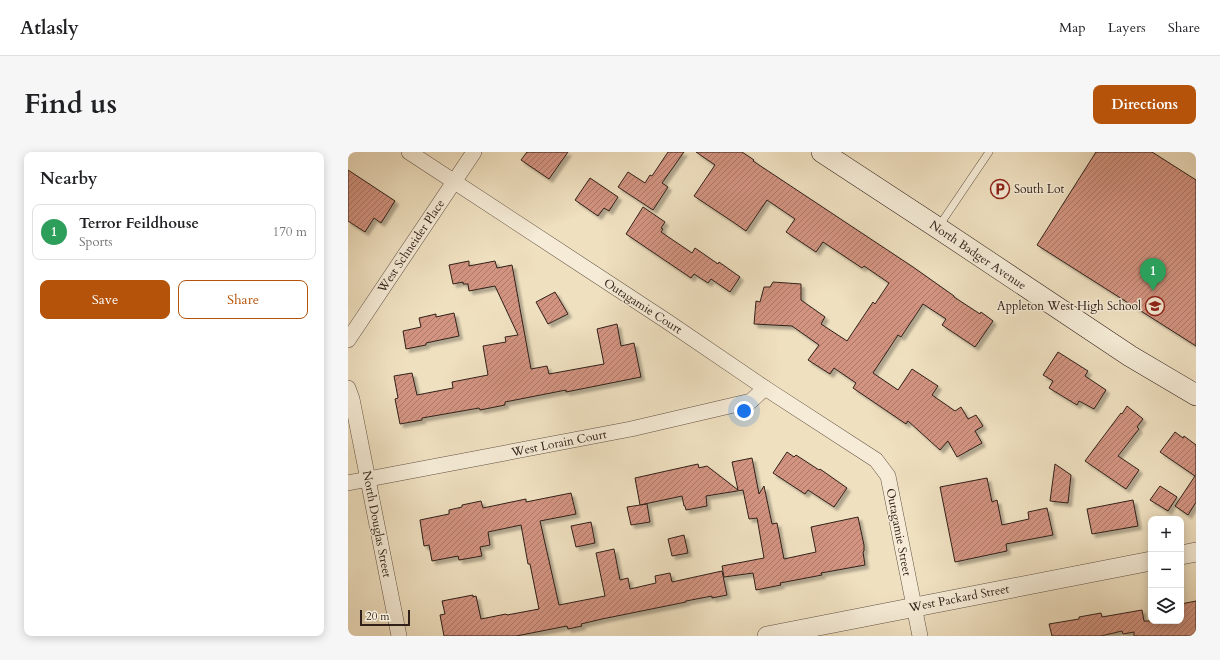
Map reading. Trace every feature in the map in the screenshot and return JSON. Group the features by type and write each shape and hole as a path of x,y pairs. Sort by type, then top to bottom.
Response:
{"main road":[{"name":"North Badger Avenue","path":"822,152 1130,356 1196,395"}],"street":[{"name":"Outagamie Court","path":"409,152 876,460"},
{"name":"West Schneider Place","path":"348,340 474,152"},
{"name":"North Douglas Street","path":"348,388 352,399 369,480 399,636"},
{"name":"West Lorain Court","path":"348,484 631,429 751,401 765,388"},
{"name":"Outagamie Street","path":"876,460 888,476 920,636"},
{"path":"1184,554 1196,552"},
{"name":"West Packard Street","path":"767,636 1148,561"}],"lane":[{"path":"938,228 989,152"}],"building":[{"path":"527,152 568,152 549,179 521,160"},
{"path":"668,152 684,152 662,183 668,187 653,210 618,187 628,172 645,183 650,175 652,176"},
{"path":"696,152 742,152 754,160 753,161 913,267 954,297 980,314 981,312 993,321 975,347 942,325 946,319 923,304 901,337 898,335 873,373 898,390 912,369 938,386 932,395 955,411 961,407 968,419 976,415 983,426 975,431 982,443 957,457 948,441 940,450 908,421 906,424 853,388 856,383 834,368 830,374 808,360 819,345 792,326 754,324 756,301 760,302 764,287 770,287 773,282 801,284 801,300 825,317 821,324 847,341 873,302 875,304 889,283 864,266 862,268 823,242 816,252 786,232 795,219 767,200 746,231 694,196 715,165"},
{"path":"1096,152 1152,152 1196,180 1196,346 1037,245"},
{"path":"348,170 395,201 381,223 374,218 365,232 348,221"},
{"path":"590,178 618,197 609,211 604,208 598,216 575,200"},
{"path":"643,207 665,222 661,228 663,229 661,232 692,253 695,248 718,264 719,262 740,277 730,292 711,279 708,283 694,274 691,278 626,234"},
{"path":"469,261 469,266 495,261 497,268 512,265 531,369 547,366 549,374 604,364 597,329 617,324 621,346 634,343 641,377 505,402 505,405 480,410 479,408 422,418 422,420 400,424 395,399 398,398 394,376 412,373 417,395 453,388 452,382 488,375 483,346 506,342 505,337 518,335 495,286 469,291 468,284 463,284 463,282 453,284 449,265"},
{"path":"555,292 568,314 548,324 536,302"},
{"path":"454,313 459,336 406,349 403,331 421,327 419,318 436,314 436,317"},
{"path":"1058,352 1088,371 1085,376 1106,390 1094,409 1079,401 1077,405 1049,388 1053,381 1043,375"},
{"path":"1127,406 1143,419 1137,427 1139,429 1118,456 1139,470 1126,489 1085,461"},
{"path":"1175,432 1183,438 1184,436 1196,445 1196,502 1188,515 1175,506 1195,476 1160,452"},
{"path":"787,452 794,457 796,455 819,470 820,469 847,488 834,507 808,490 805,494 773,473"},
{"path":"752,458 759,494 764,486 772,524 777,523 784,559 816,552 811,527 858,517 864,545 863,552 865,565 821,573 822,575 780,583 781,585 756,590 753,573 724,577 722,566 764,558 757,518 749,519 743,490 706,496 707,506 686,510 682,496 640,505 635,478 698,464 699,468 707,466 738,490 732,462"},
{"path":"1055,464 1071,475 1068,503 1050,501"},
{"path":"987,478 992,502 997,500 1002,525 1029,519 1028,512 1047,508 1053,535 1006,544 1007,551 955,562 940,487"},
{"path":"1160,486 1177,497 1168,511 1150,500"},
{"path":"571,493 576,514 540,521 559,605 605,596 596,553 614,549 620,580 628,578 630,589 656,583 655,576 670,573 672,582 722,571 727,595 686,601 602,619 568,629 567,626 516,636 444,636 440,615 445,614 442,601 473,595 473,597 476,596 481,619 539,609 530,564 528,564 521,525 488,532 490,545 480,547 482,556 459,560 458,556 432,561 429,545 424,546 420,520 449,514 449,510 462,507 462,505 481,501 483,508 526,499 526,502"},
{"path":"1133,500 1138,526 1092,534 1087,509"},
{"path":"647,504 650,522 631,525 627,507"},
{"path":"591,522 595,543 576,547 571,526"},
{"path":"684,535 688,553 672,556 668,539"},
{"path":"1196,601 1196,636 1134,636 1134,632 1123,634 1122,631 1101,636 1052,636 1049,624 1079,619 1079,617 1101,613 1102,617 1142,610 1144,621 1148,621 1148,624 1184,624 1184,603"}],"place":[{"name":"South Lot","path":"1000,189"},
{"name":"Terror Feildhouse","path":"1153,291"},
{"name":"Appleton West High School","path":"1155,306"}]}
